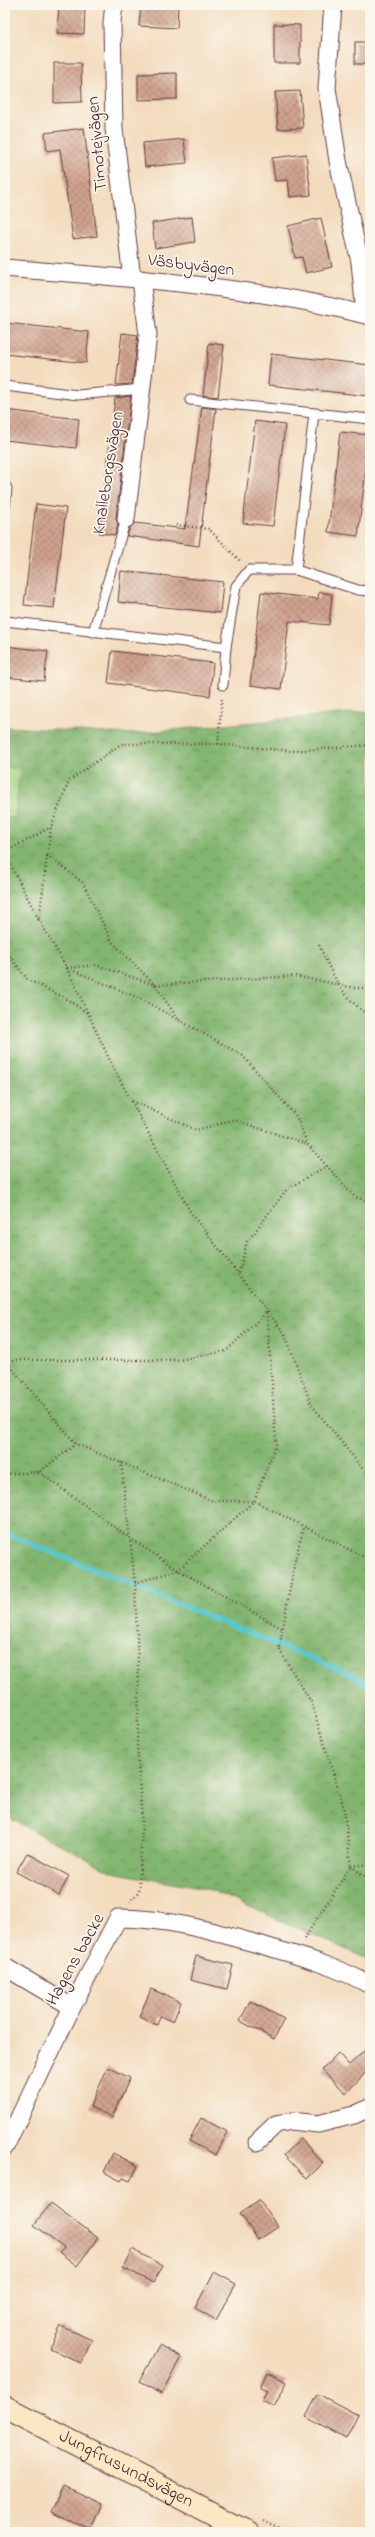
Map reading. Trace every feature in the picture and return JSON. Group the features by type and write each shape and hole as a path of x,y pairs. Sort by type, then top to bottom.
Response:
{"street":[{"name":"Timotejvägen","path":"114,5 112,22 114,129 136,279"},
{"path":"333,5 327,88 338,161 360,262 368,315"},
{"name":"Väsbyvägen","path":"5,268 136,279 263,295 368,315"},
{"name":"Knalleborgsvägen","path":"126,519 148,335 136,279"},
{"name":"Hagens backe","path":"5,2147 72,2008 118,1918 146,1918 204,1929 294,1954 370,1985"},
{"path":"5,1967 72,2008"},
{"path":"257,2142 276,2124 292,2121 318,2124 354,2116 370,2108"},
{"name":"Jungfrusundsvägen","path":"5,2407 247,2532"}],"lane":[{"name":"Knalleborgsvägen","path":"5,386 78,395 142,389"},
{"path":"190,400 370,420"},
{"path":"296,570 314,413"},
{"path":"5,486 7,488 5,507"},
{"name":"Knalleborgsvägen","path":"93,632 126,519"},
{"path":"223,685 226,647 236,586 249,570 296,570 358,590 370,591"},
{"path":"5,622 226,647"}],"path":[{"path":"176,525 209,529 249,570"},
{"path":"218,744 223,685"},
{"path":"39,920 51,827 69,781 121,744 218,744 292,751 370,745"},
{"path":"51,827 5,853 39,920 67,968 88,1014 132,1101 191,1213 285,1334 311,1404 370,1478"},
{"path":"47,855 83,884 112,942 155,985 180,1021"},
{"path":"319,945 338,985 353,1005 370,1016"},
{"path":"5,950 28,980 65,998 88,1014"},
{"path":"67,968 96,965 155,985 295,976 338,985 370,988"},
{"path":"67,968 139,998 242,1055 296,1116 308,1145 354,1196 370,1203"},
{"path":"132,1101 196,1130 234,1120 308,1145"},
{"path":"239,1273 247,1242 286,1189 327,1166"},
{"path":"5,1360 178,1360 226,1351 267,1311"},
{"path":"135,1583 178,1570 254,1501 276,1444 267,1311"},
{"path":"5,1360 76,1444 213,1501 254,1501 370,1560"},
{"path":"5,1474 38,1472 76,1444"},
{"path":"118,1918 139,1890 142,1824 137,1745 139,1693 135,1583 121,1462"},
{"path":"38,1472 131,1539 178,1570 284,1629"},
{"path":"294,1954 351,1866 344,1808 311,1702 279,1649 284,1629 295,1561 304,1526"},
{"path":"351,1866 370,1864"},
{"path":"351,1866 370,1880"}],"green space":[{"path":"370,711 370,1960 211,1890 112,1872 5,1816 5,727 130,734"},
{"path":"5,767 20,768 15,818 5,817"}],"building":[{"path":"59,5 85,5 84,34 57,33"},
{"path":"141,5 178,5 177,28 139,26"},
{"path":"274,24 300,25 300,63 274,63"},
{"path":"355,42 370,42 370,64 355,64"},
{"path":"54,63 81,63 82,102 54,103"},
{"path":"177,73 177,99 138,100 138,74"},
{"path":"300,91 303,128 278,129 275,92"},
{"path":"84,128 97,236 73,239 60,149 47,151 45,133"},
{"path":"184,139 187,163 145,167 143,143"},
{"path":"306,154 311,195 290,197 288,180 275,181 272,158"},
{"path":"192,217 195,242 155,248 152,223"},
{"path":"321,218 332,267 306,273 302,257 295,258 288,226"},
{"path":"5,323 89,332 86,363 5,354"},
{"path":"122,333 138,335 132,384 116,385"},
{"path":"209,343 224,345 218,397 203,395"},
{"path":"271,354 370,365 369,396 268,385"},
{"path":"131,396 116,518 118,525 115,535 99,533 115,398"},
{"path":"202,407 216,409 199,546 127,536 130,528 135,523 185,529"},
{"path":"5,410 79,419 76,448 5,440"},
{"path":"255,421 285,425 273,526 243,523"},
{"path":"340,432 370,435 358,536 328,532"},
{"path":"36,504 66,508 54,608 24,605"},
{"path":"121,571 223,582 220,613 118,602"},
{"path":"261,592 318,599 319,592 332,594 329,625 289,621 281,689 250,685"},
{"path":"5,646 48,651 44,681 5,677"},
{"path":"112,651 213,663 210,696 108,683"},
{"path":"27,1853 69,1876 59,1895 16,1872"},
{"path":"196,1956 233,1965 227,1989 190,1980"},
{"path":"151,1989 181,2002 173,2022 160,2016 157,2025 139,2017"},
{"path":"250,2001 284,2019 274,2039 240,2021"},
{"path":"370,2046 370,2068 346,2093 322,2070 338,2053 349,2065"},
{"path":"108,2067 130,2078 112,2117 90,2107"},
{"path":"201,2118 228,2132 216,2155 189,2141"},
{"path":"301,2139 323,2163 307,2179 284,2155"},
{"path":"113,2153 138,2166 130,2181 123,2178 121,2181 104,2172"},
{"path":"259,2200 278,2227 258,2240 240,2213"},
{"path":"51,2203 98,2238 77,2266 59,2252 64,2247 34,2225"},
{"path":"132,2249 163,2266 153,2283 123,2267"},
{"path":"214,2272 236,2284 216,2320 195,2308"},
{"path":"61,2326 92,2340 81,2363 50,2348"},
{"path":"159,2345 181,2357 162,2394 139,2382"},
{"path":"267,2372 287,2382 274,2407 262,2401 267,2391 260,2388"},
{"path":"318,2394 358,2415 346,2439 306,2417"},
{"path":"63,2486 102,2504 91,2530 51,2512"}],"waterway":[{"path":"5,1533 357,1677 370,1687"}]}
